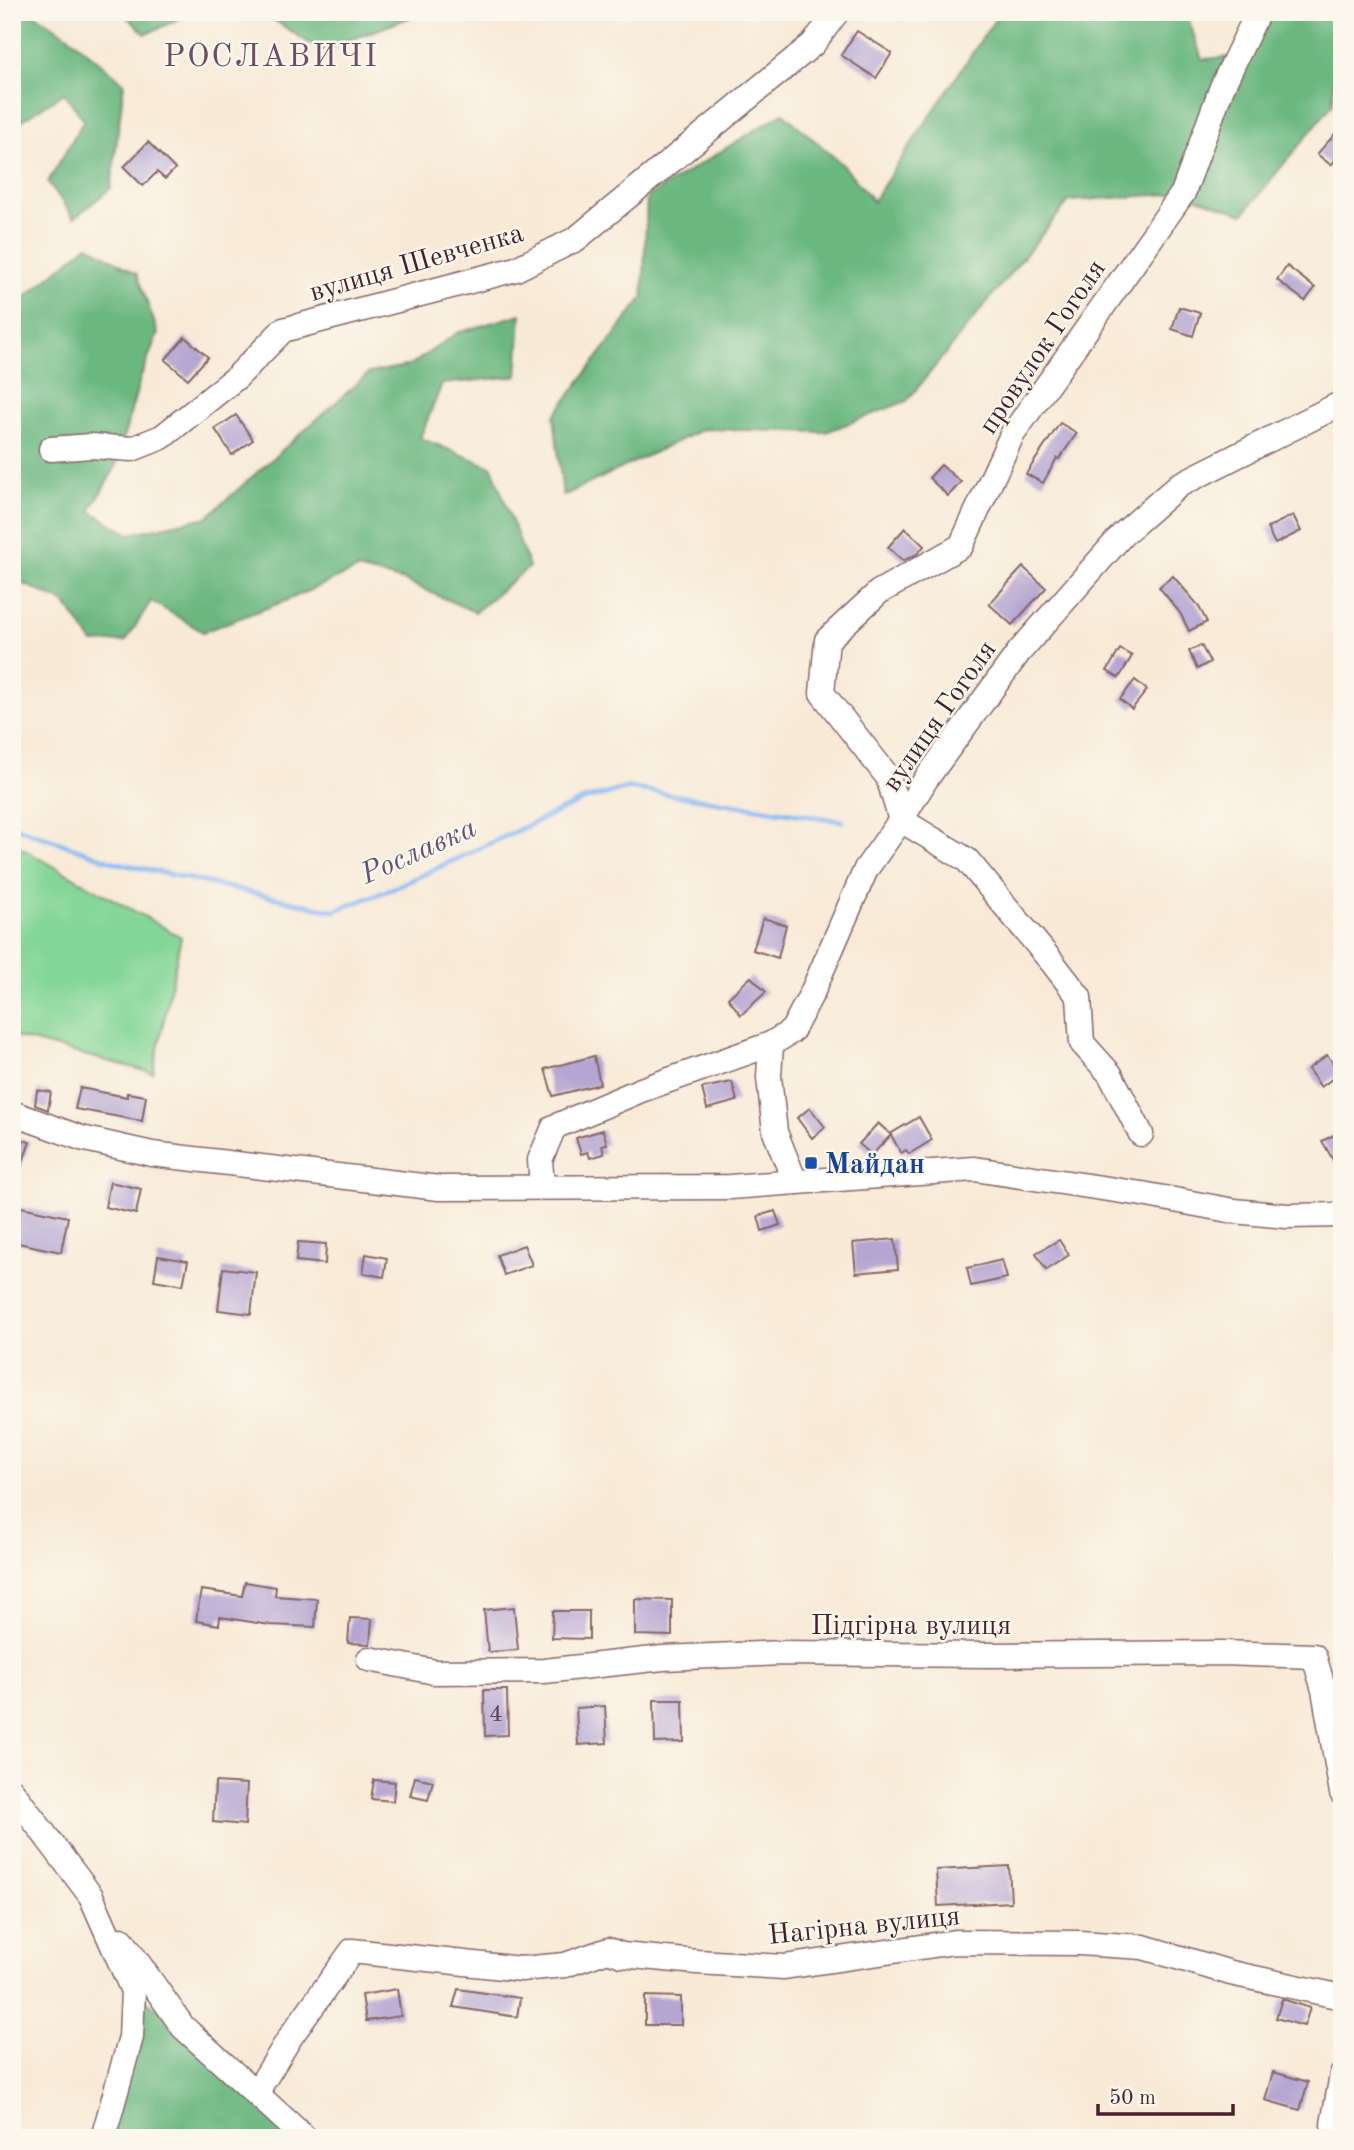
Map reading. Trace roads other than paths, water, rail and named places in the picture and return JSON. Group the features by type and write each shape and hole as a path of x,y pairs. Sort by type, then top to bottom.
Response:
{"street":[{"name":"вулиця Шевченка","path":"51,449 91,446 132,449 162,437 237,377 282,330 516,269 576,239 813,44 837,12"},
{"name":"провулок Гоголя","path":"901,820 888,777 822,693 827,640 879,592 961,546 1012,435 1183,193 1222,86 1258,12"},
{"name":"вулиця Гоголя","path":"771,1044 792,1031 812,993 866,869 926,779 1019,652 1123,534 1179,485 1342,404"},
{"path":"901,820 967,860 1079,997 1082,1043 1110,1074 1140,1134"},
{"path":"542,1186 540,1160 554,1127 641,1090 771,1044 769,1077 775,1132 795,1182"},
{"path":"12,1113 81,1138 152,1154 439,1188 730,1187 974,1169 1142,1194 1234,1211 1287,1216 1342,1215"},
{"name":"Підгірна вулиця","path":"369,1660 435,1672 544,1671 663,1658 782,1653 1221,1653 1314,1656 1324,1690 1342,1793"},
{"path":"12,1791 183,2026 305,2138"},
{"path":"91,1896 133,1991 131,2037 103,2138"},
{"name":"Нагірна вулиця","path":"256,2094 291,2036 352,1951 521,1969 565,1965 608,1950 634,1956 784,1967 955,1942 1079,1943 1143,1947 1231,1973 1342,1997"},
{"path":"1340,2138 1333,2124 1342,2075"}],"waterway":[{"name":"Рославка","path":"12,826 114,862 334,911 394,888 583,800 628,788 842,821"}],"place":[{"name":"Майдан","path":"811,1163"}],"district":[{"name":"РОСЛАВИЧІ","path":"271,55"}]}
